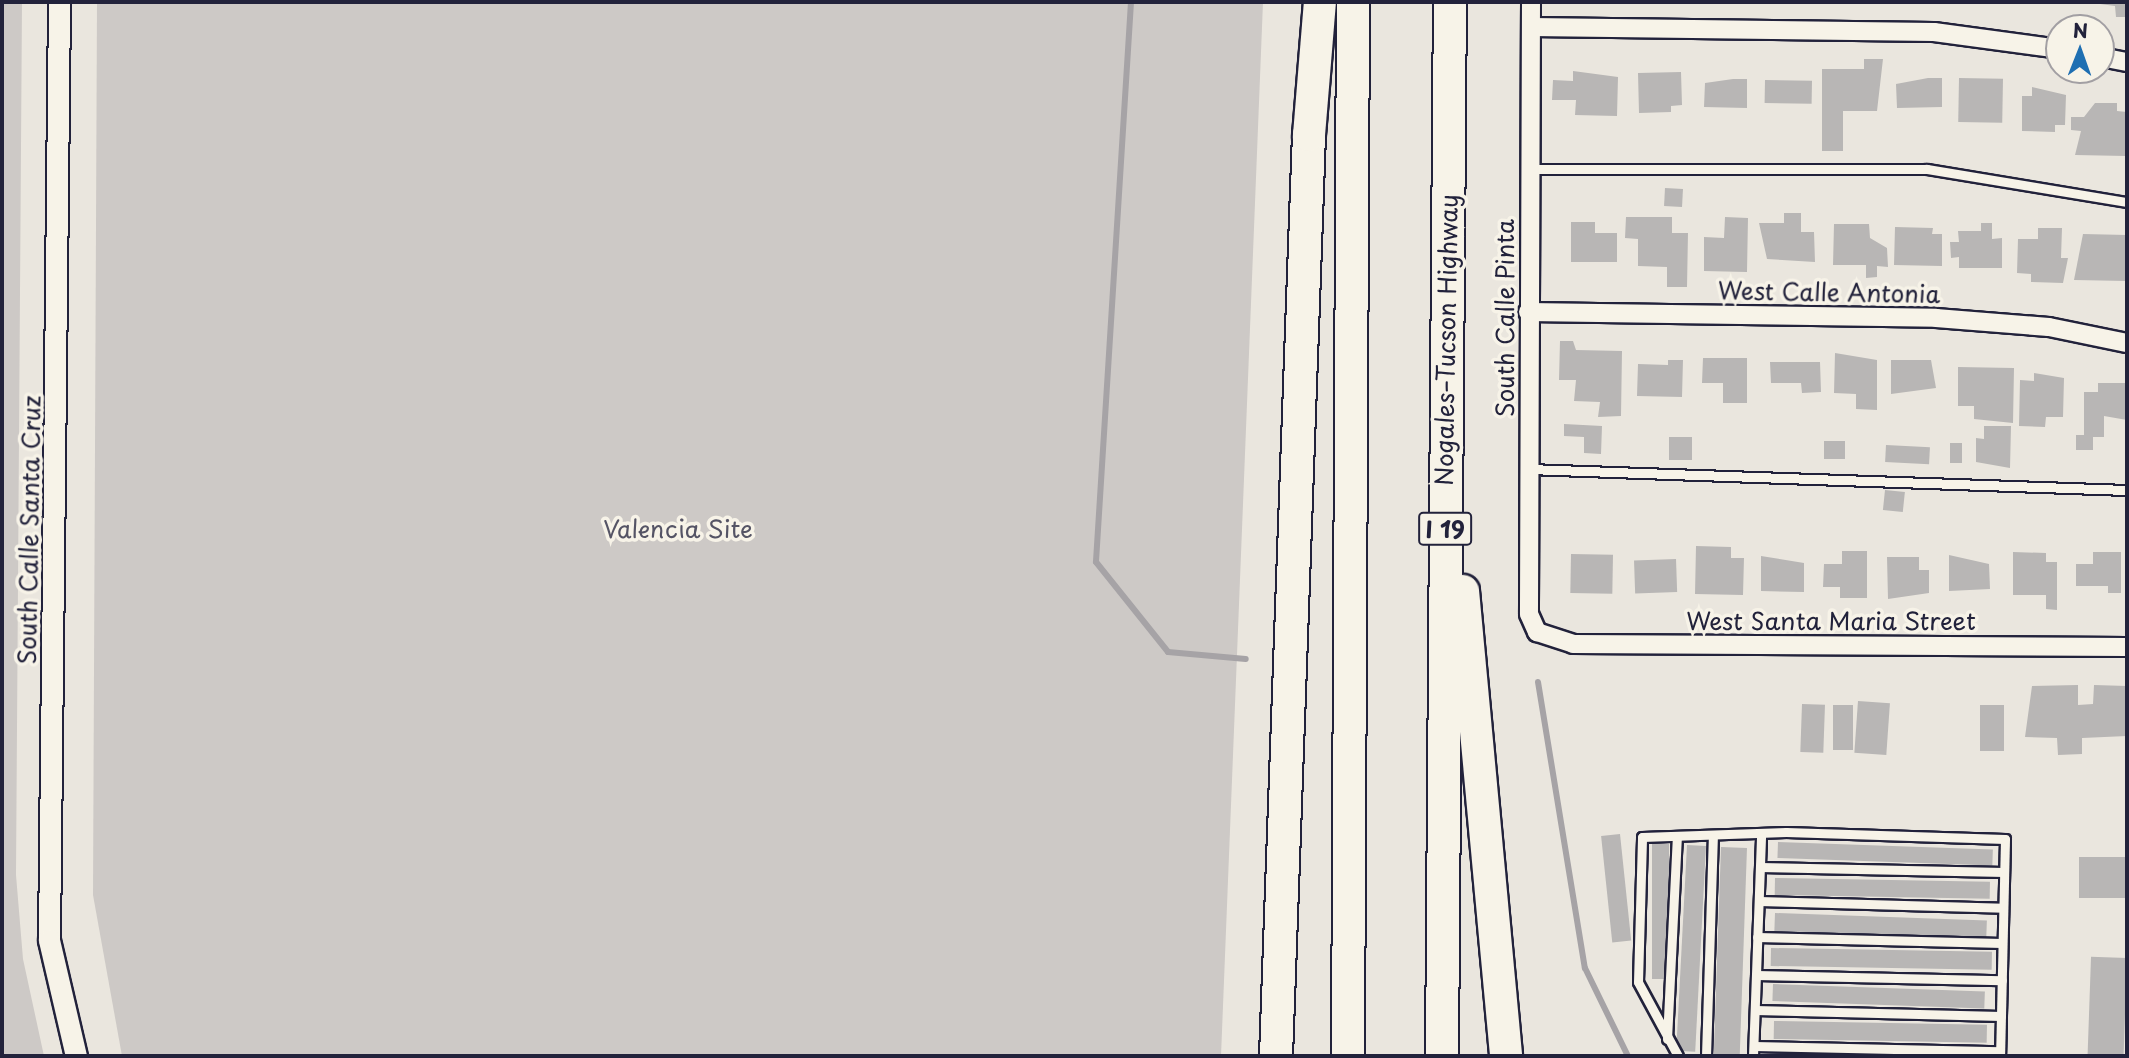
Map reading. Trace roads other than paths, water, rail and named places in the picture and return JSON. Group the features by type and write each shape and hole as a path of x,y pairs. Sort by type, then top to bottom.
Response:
{"highway":[{"path":"1276,1056 1309,135 1320,2"},
{"path":"1348,1056 1353,2"},
{"name":"Nogales–Tucson Highway","path":"1442,1056 1450,2"},
{"path":"1446,407 1506,1056"}],"street":[{"name":"South Calle Santa Cruz","path":"59,2 49,940 76,1056"},
{"name":"South Calle Pinta","path":"1531,2 1529,614 1537,632"},
{"path":"1531,27 1934,32 2045,47"},
{"name":"West Calle Antonia","path":"1528,312 1936,318 2049,327 2127,342"},
{"name":"West Santa Maria Street","path":"1537,632 1573,644 2127,647"}],"lane":[{"path":"1530,169 1927,169 2127,202"},
{"path":"1528,469 2127,490"},
{"path":"1754,1056 1761,835"},
{"path":"1678,1056 1638,982 1642,837 1761,835 2005,839 2000,1054 1754,1046"},
{"path":"1667,1040 1677,837"},
{"path":"1706,1056 1713,837"},
{"path":"1760,867 2004,872"},
{"path":"1759,901 2003,908"},
{"path":"1757,937 2002,943"},
{"path":"1756,975 2002,980"},
{"path":"1755,1010 2001,1016"}],"waterway":[{"path":"1131,2 1096,562 1168,652 1246,659"},
{"path":"1538,682 1585,968 1628,1056"}],"park label":[{"name":"Valencia Site","path":"678,529"}]}
